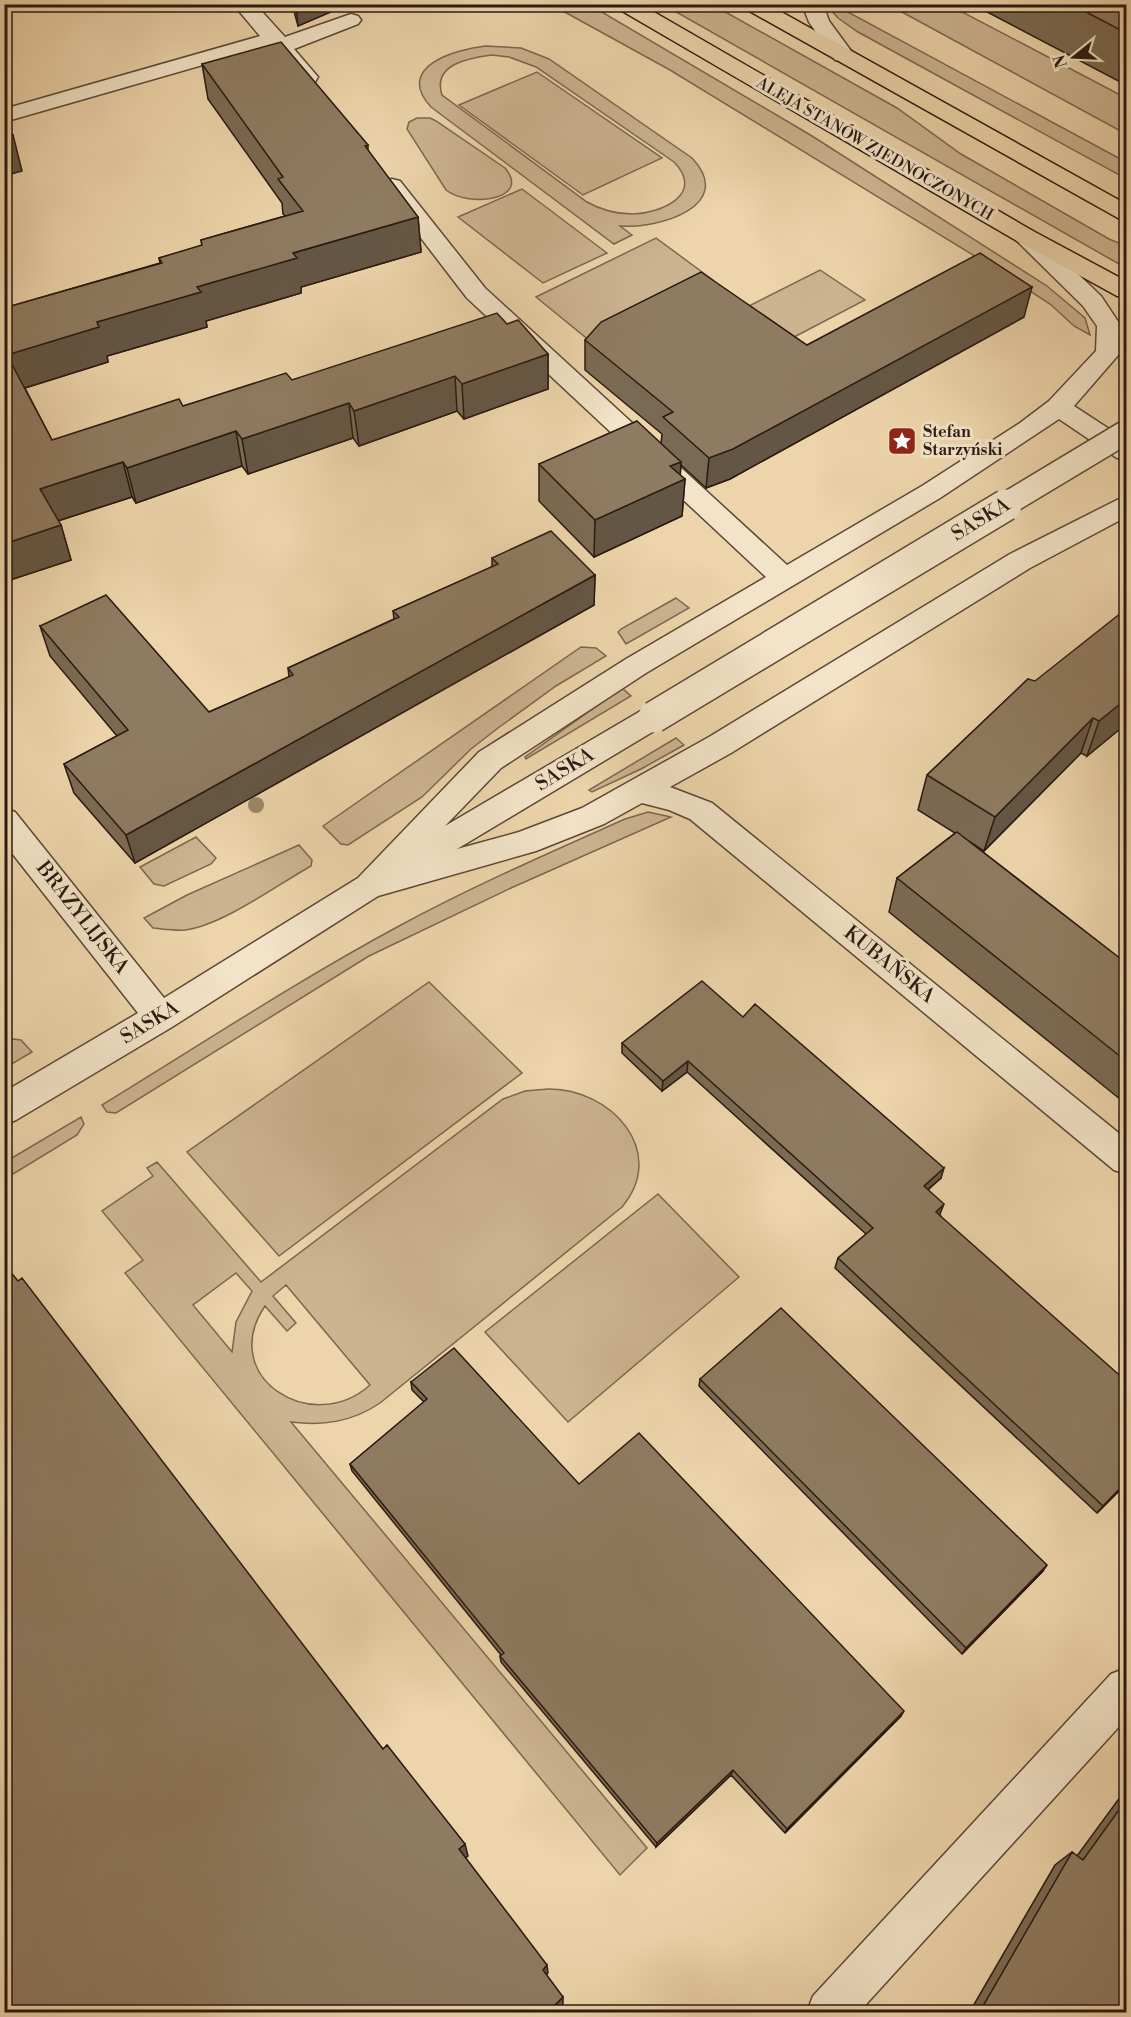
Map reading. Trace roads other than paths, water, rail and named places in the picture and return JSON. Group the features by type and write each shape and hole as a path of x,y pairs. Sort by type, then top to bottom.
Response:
{"main road":[{"name":"ALEJA STANÓW ZJEDNOCZONYCH","path":"624,4 1025,236 1126,291"},
{"path":"752,4 1126,213"}],"street":[{"path":"812,4 819,22 843,55"},
{"path":"250,8 320,93"},
{"path":"4,116 279,42 351,20"},
{"path":"376,166 476,293 784,578"},
{"path":"369,886 490,760 636,666 931,492 1029,429 1058,407 1108,353 1109,326 1092,301 1025,236"},
{"path":"1058,407 1126,452"},
{"name":"SASKA","path":"4,1110 160,1017 369,886 1126,432"},
{"path":"369,886 525,842 593,816 720,745 1020,561 1126,506"},
{"name":"KUBAŃSKA","path":"640,791 676,800 701,811 1126,1159"},
{"name":"BRAZYLIJSKA","path":"4,820 160,1017"},
{"path":"830,2013 1126,1689"}],"place":[{"name":"Stefan Starzyński","path":"902,441"}]}
